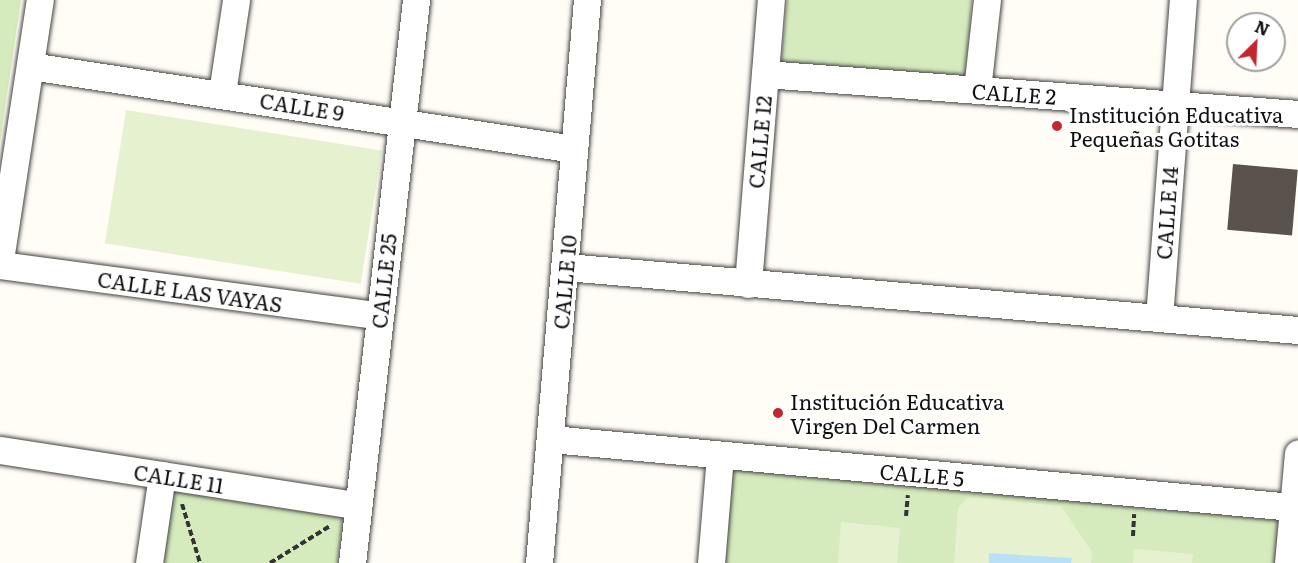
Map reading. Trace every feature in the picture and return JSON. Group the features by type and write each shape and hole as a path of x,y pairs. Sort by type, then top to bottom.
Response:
{"street":[{"path":"0,260 40,0"},
{"path":"222,93 236,0"},
{"name":"CALLE 25","path":"352,563 348,512 380,316 416,0"},
{"name":"CALLE 10","path":"539,563 587,0"},
{"name":"CALLE 12","path":"748,284 771,0"},
{"path":"977,90 987,0"},
{"name":"CALLE 14","path":"1159,318 1173,105 1183,0"},
{"name":"CALLE 9","path":"30,66 222,93 573,149"},
{"name":"CALLE 2","path":"765,74 1298,114"},
{"name":"CALLE LAS VAYAS","path":"0,265 380,316"},
{"path":"566,267 1298,330"},
{"name":"CALLE 5","path":"551,439 1293,507"},
{"name":"CALLE 11","path":"0,450 169,484 348,512"},
{"path":"1288,563 1298,453"},
{"path":"711,563 720,455"},
{"path":"149,563 169,484"}],"path":[{"path":"169,484 201,563"},
{"path":"906,516 908,486"},
{"path":"1133,536 1134,504"},
{"path":"270,563 348,512"}],"green space":[{"path":"0,0 21,0 0,142"},
{"path":"787,0 972,0 965,83 781,66"},
{"path":"126,110 382,151 361,284 105,243"},
{"path":"733,467 1280,513 1277,563 725,563"},
{"path":"173,490 343,517 338,563 163,563"},
{"path":"968,497 1061,506 1092,552 1091,563 954,563 958,508"},
{"path":"841,522 900,528 897,563 838,563"},
{"path":"1134,549 1193,554 1192,563 1133,563"}],"water":[{"path":"989,553 1072,558 1071,563 989,563"}],"building":[{"path":"1233,164 1298,170 1292,235 1227,230"}],"place":[{"name":"Institución Educativa Pequeñas Gotitas","path":"1057,126"},
{"name":"Institución Educativa Virgen Del Carmen","path":"778,413"}]}
